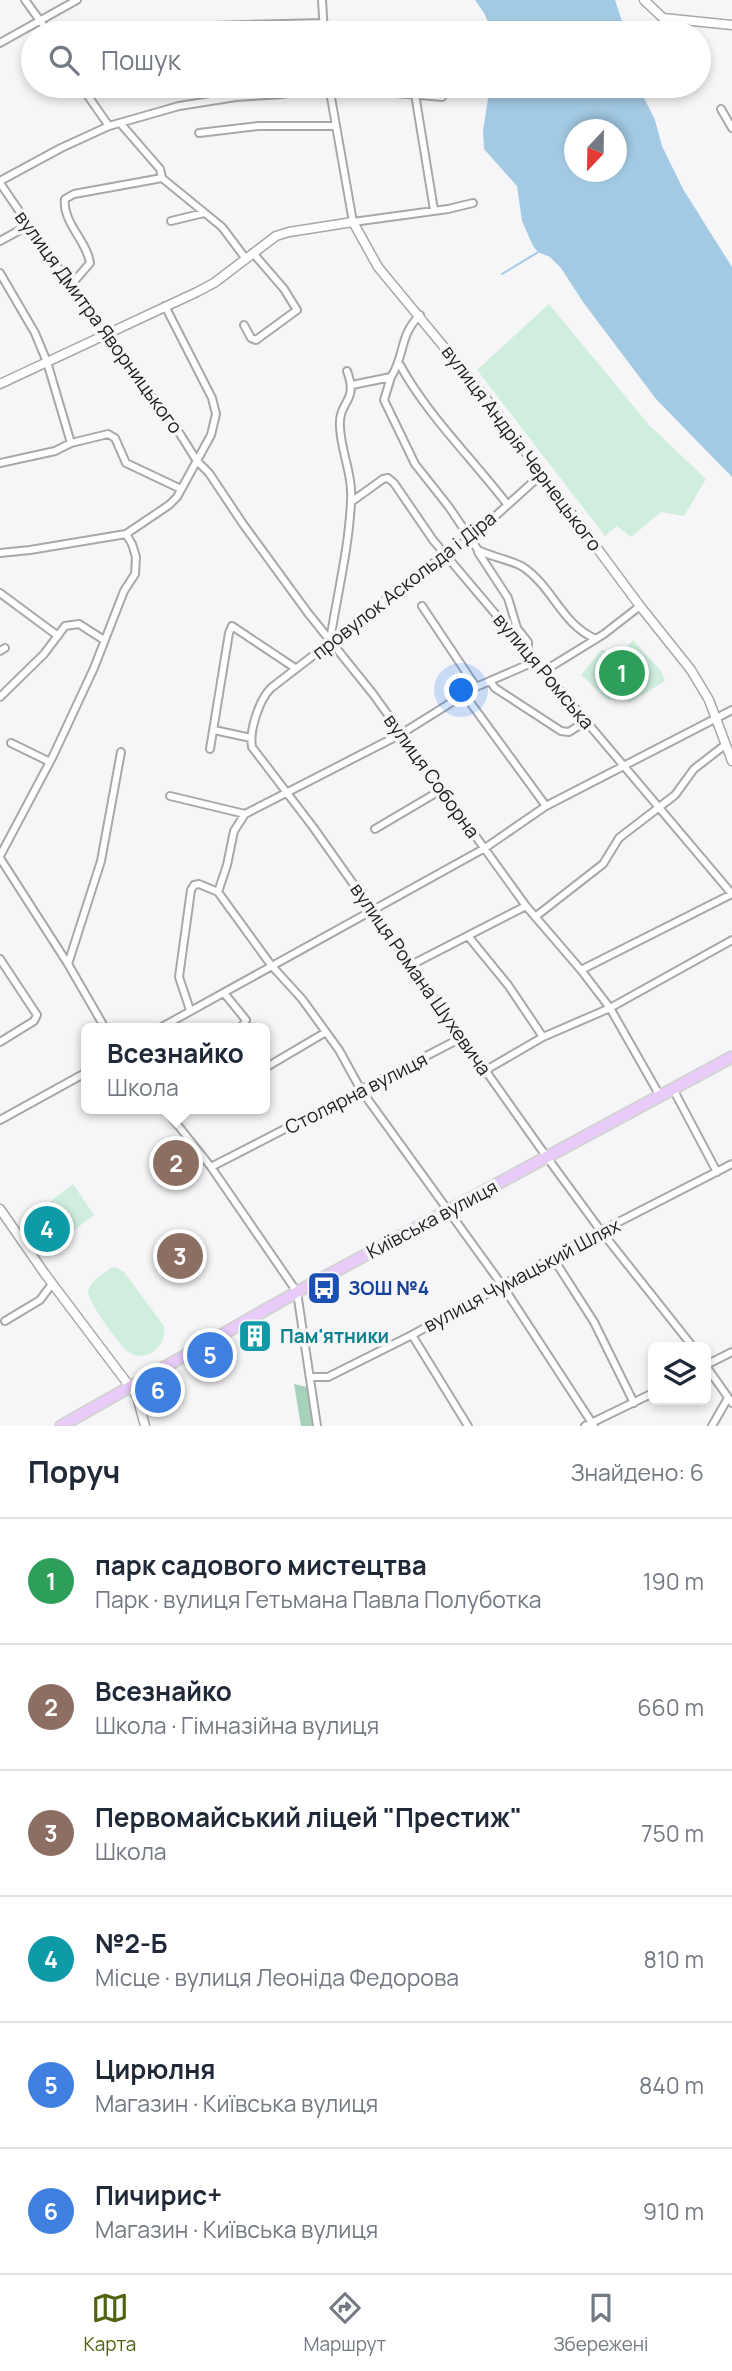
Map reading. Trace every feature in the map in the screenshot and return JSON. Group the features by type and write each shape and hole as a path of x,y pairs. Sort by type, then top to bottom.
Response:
{"main road":[{"name":"Київська вулиця","path":"61,1426 297,1292 732,1057"}],"street":[{"path":"25,0 41,20 77,0"},
{"path":"323,0 323,21"},
{"path":"644,0 663,18 693,21"},
{"path":"711,23 732,25"},
{"path":"0,43 21,31"},
{"path":"89,98 109,126"},
{"path":"0,182 61,148 109,126 179,106 230,98"},
{"name":"вулиця Андрія Чернецького","path":"331,98 353,222 378,267 420,314 696,678 709,700 732,761"},
{"path":"416,98 434,210"},
{"path":"721,110 732,128"},
{"path":"121,124 160,169 162,178 222,227 284,289 298,310 256,340 251,338 244,325"},
{"path":"199,133 258,126 336,126"},
{"path":"72,285 90,263 89,254 69,218 64,205 65,199 74,194 162,178"},
{"name":"вулиця Дмитра Яворницького","path":"0,182 104,335 180,434 197,461"},
{"path":"0,384 205,288 276,236 473,202"},
{"path":"171,221 204,213"},
{"path":"0,241 29,225"},
{"path":"0,273 35,333 47,362 71,443"},
{"path":"0,553 41,549 126,534 170,505 177,497 211,435 216,414 212,398 166,306"},
{"path":"420,314 405,335 400,348 400,365 414,391 507,504"},
{"path":"400,365 391,377 384,400 407,450 471,538 508,598 517,628 528,642 529,654"},
{"path":"330,641 351,502 349,469 339,425 351,395 352,385 347,371"},
{"path":"352,385 391,377"},
{"path":"0,463 111,435 126,463 181,488"},
{"name":"вулиця Соборна","path":"197,461 207,470 243,524 373,694 526,906 610,1008 660,1096"},
{"name":"провулок Аскольда і Діра","path":"295,668 445,554 471,538 543,473"},
{"name":"вулиця Ромська","path":"351,502 388,478 445,554 732,894"},
{"path":"102,1023 0,857 50,762 94,668 124,592 135,574 136,557 126,534"},
{"path":"478,550 493,558 522,566 560,605 574,626 596,639"},
{"path":"0,593 58,636"},
{"path":"422,606 476,687"},
{"path":"544,671 596,639 640,606"},
{"path":"0,697 44,654 65,626 74,623 85,626 104,639"},
{"path":"210,749 232,626 295,668 265,694 251,738 214,730"},
{"path":"218,892 234,831 244,814 401,734 476,687 536,661"},
{"path":"491,681 495,688 561,731 569,732 586,721"},
{"path":"464,694 546,806"},
{"path":"168,1023 485,848 546,806 732,710"},
{"name":"вулиця Романа Шухевича","path":"251,738 253,747 285,793 313,827 546,1156 601,1231 689,1342"},
{"path":"11,743 50,762"},
{"path":"535,916 603,864 619,838 675,795 694,769 725,744"},
{"path":"68,964 101,861 121,752"},
{"path":"374,829 441,790"},
{"path":"170,796 244,814"},
{"path":"190,1010 179,977 191,890 194,885 200,884 218,892 271,965 302,999 340,1050 360,1090 502,1285 508,1298 593,1424"},
{"path":"581,970 732,894"},
{"path":"411,965 526,906"},
{"path":"468,936 508,985 543,1037"},
{"path":"486,1070 543,1037 610,1008 732,940"},
{"path":"0,959 37,1015 34,1021 0,1042"},
{"path":"224,993 246,1020 244,1023"},
{"path":"270,1065 326,1032"},
{"name":"Столярна вулиця","path":"211,1167 463,1037"},
{"path":"0,1120 81,1075"},
{"path":"673,1089 717,1172"},
{"path":"169,1114 211,1167 297,1292 317,1426"},
{"name":"вулиця Чумацький Шлях","path":"310,1377 328,1377 412,1335 601,1231 732,1164"},
{"path":"0,1209 52,1284 137,1396 145,1426"},
{"path":"553,1258 594,1322 634,1403"},
{"path":"5,1321 40,1300 52,1284"},
{"path":"412,1335 468,1426"},
{"path":"711,1363 732,1352"},
{"path":"711,1373 730,1400 712,1426"},
{"path":"585,1426 648,1396"}],"green space":[{"path":"549,304 649,425 706,479 684,516 661,512 631,537 617,526 605,536 477,370"},
{"path":"633,640 661,671 665,681 629,703 624,699 608,700 581,675 602,649 617,658"},
{"path":"73,1184 94,1215 69,1234 47,1204"},
{"path":"111,1268 124,1272 164,1326 162,1342 150,1354 144,1356 130,1353 105,1324 89,1296 91,1284"},
{"path":"294,1384 312,1388 317,1426 301,1426"}],"water":[{"path":"475,0 615,0 622,21 488,21"},
{"path":"488,98 644,98 655,120 662,146 683,189 732,267 732,477 656,399 583,302 561,268 533,246 522,221 517,186 484,149 483,131"}],"waterway":[{"path":"502,274 540,251"}],"place":[{"name":"парк садового мистецтва","path":"622,673"},
{"name":"Всезнайко","path":"176,1163"},
{"name":"№2-Б","path":"47,1229"},
{"name":"Первомайський ліцей \"Престиж\"","path":"180,1256"},
{"name":"ЗОШ №4","path":"324,1288"},
{"name":"Пам'ятники","path":"255,1336"},
{"name":"Цирюлня","path":"210,1355"},
{"name":"Пичирис+","path":"158,1390"}]}
